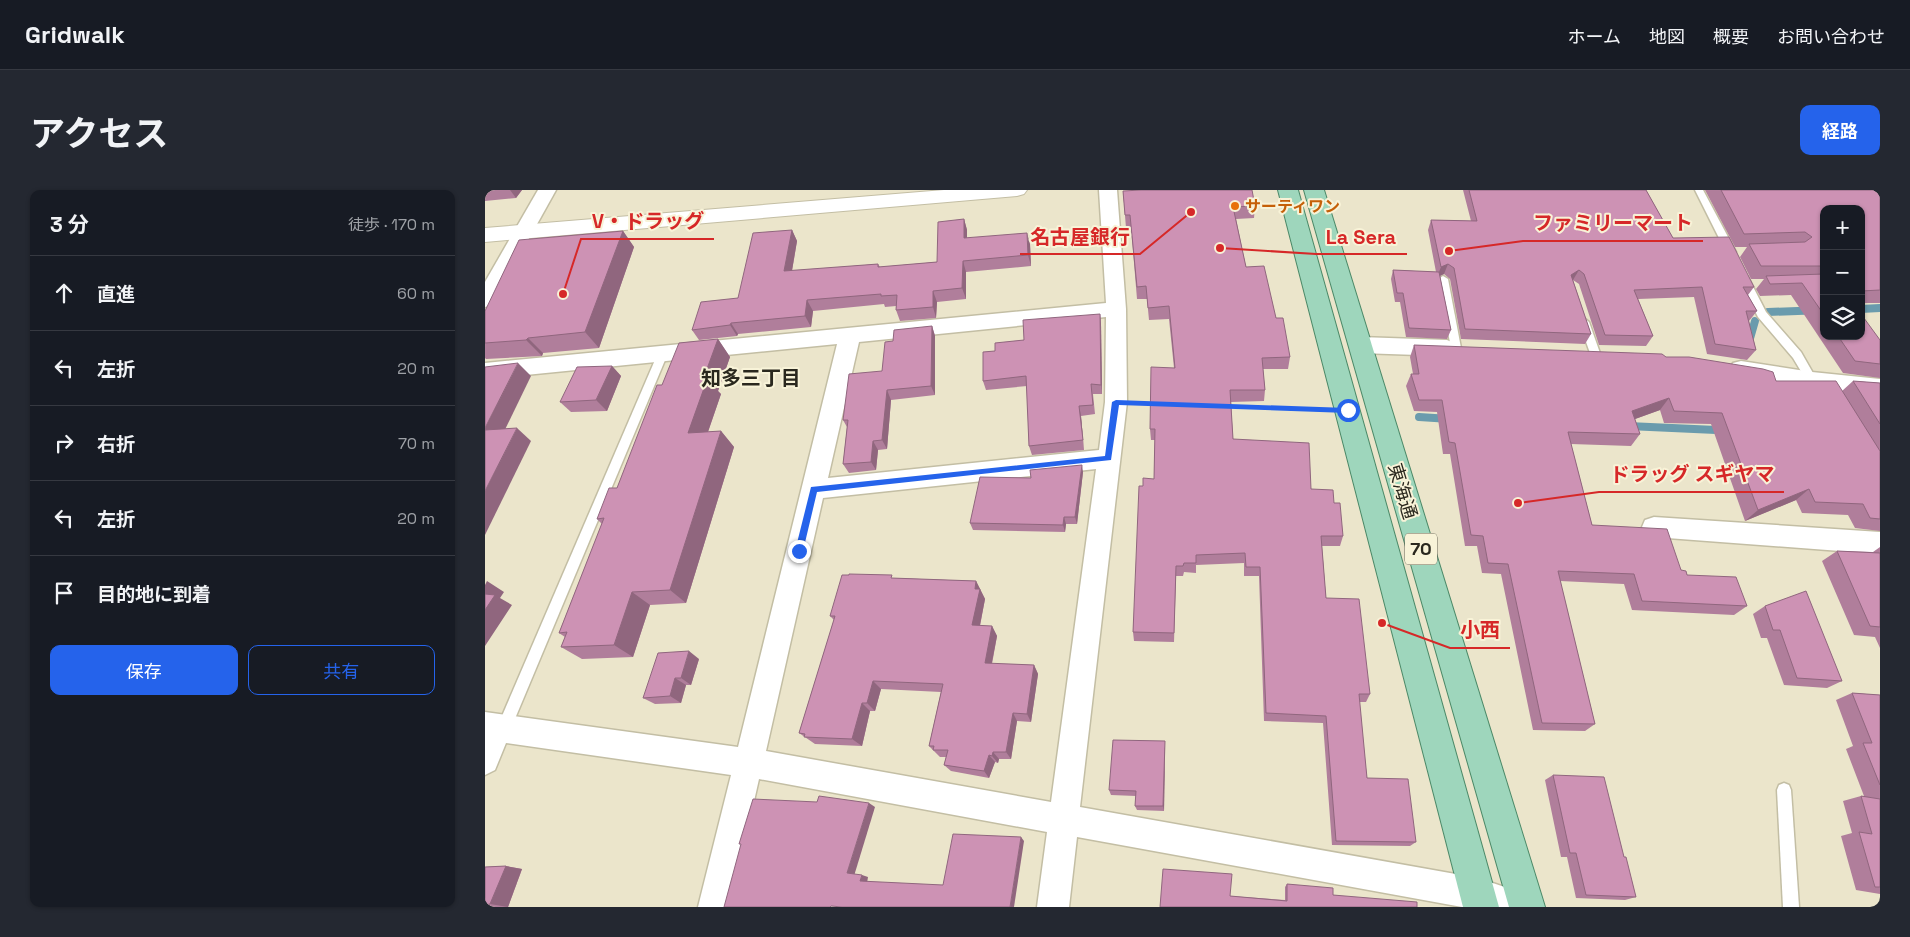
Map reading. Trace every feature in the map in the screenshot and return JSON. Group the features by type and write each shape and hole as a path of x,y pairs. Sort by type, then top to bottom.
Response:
{"main road":[{"name":"東海通","path":"1288,190 1479,901"},
{"name":"東海通","path":"1314,190 1527,907"}],"street":[{"path":"485,300 547,190"},
{"path":"485,235 1017,190"},
{"path":"1053,907 1116,402 1116,309 1108,190"},
{"path":"485,371 1116,309"},
{"path":"714,907 850,335"},
{"path":"1360,345 1466,348"},
{"path":"1719,366 1822,384 1880,387"},
{"path":"814,489 1109,458"},
{"path":"1654,526 1880,544"},
{"path":"485,760 496,727 749,763 1064,820 1479,901 1520,907"}],"lane":[{"path":"1699,190 1751,284 1762,314 1822,384"},
{"path":"1443,279 1466,348"},
{"path":"1581,310 1594,353"},
{"path":"496,727 663,353"},
{"path":"1784,790 1791,907"}],"path":[{"path":"1222,406 1348,410"}],"building":[{"path":"1252,190 1255,206 1233,207 1246,267 1264,266 1276,318 1283,318 1290,357 1262,358 1265,390 1230,390 1233,439 1309,443 1311,489 1333,490 1334,503 1340,503 1343,536 1321,536 1326,598 1359,599 1370,694 1359,694 1367,778 1408,779 1416,842 1336,841 1326,716 1266,713 1260,567 1246,567 1245,553 1196,555 1196,563 1184,563 1183,566 1176,566 1174,633 1133,632 1139,486 1143,486 1143,478 1154,479 1155,429 1150,429 1151,367 1175,368 1169,306 1148,308 1146,286 1137,287 1130,215 1125,215 1123,191"},
{"path":"1469,190 1646,190 1673,238 1729,237 1754,287 1743,287 1757,311 1746,311 1756,350 1715,344 1702,287 1634,290 1653,336 1605,335 1584,274 1579,270 1571,275 1591,334 1465,329 1454,268 1448,264 1441,267 1431,220 1477,221"},
{"path":"1721,190 1880,190 1880,290 1865,291 1865,205 1820,205 1820,266 1761,266 1749,244 1805,242 1812,237 1805,232 1744,234"},
{"path":"964,219 964,238 1027,233 1028,255 963,261 962,288 933,291 933,307 896,310 897,295 881,296 881,294 807,300 805,316 731,323 730,325 692,330 701,302 738,298 753,233 792,230 784,271 878,264 878,267 937,262 938,222"},
{"path":"623,231 585,332 528,338 526,340 485,343 485,311 519,240"},
{"path":"1393,270 1439,272 1451,330 1409,328 1403,293 1397,293"},
{"path":"1820,274 1820,309 1802,283 1770,284 1766,276"},
{"path":"1100,314 1101,385 1091,384 1093,405 1079,406 1083,440 1029,446 1026,376 983,381 983,352 995,351 995,343 1024,340 1023,320"},
{"path":"1865,319 1880,340 1880,364 1855,361 1841,340 1865,340"},
{"path":"932,326 931,386 887,390 882,440 873,441 871,462 843,464 848,420 843,420 849,374 882,371 885,342 893,341 894,330"},
{"path":"718,339 704,377 708,377 688,433 721,431 670,590 632,592 614,645 561,647 567,632 559,633 604,518 597,519 609,488 617,488 657,385 662,385 679,343"},
{"path":"1414,345 1662,354 1666,357 1689,357 1763,369 1773,372 1776,381 1836,381 1880,451 1880,519 1870,518 1863,504 1815,502 1809,489 1758,510 1722,413 1674,411 1669,398 1632,411 1640,434 1568,432 1592,525 1667,529 1681,570 1686,571 1687,575 1736,577 1747,606 1642,601 1634,574 1558,571 1595,724 1542,723 1508,564 1488,563 1483,536 1471,535 1455,443 1449,442 1442,400 1419,400 1411,374 1419,374"},
{"path":"518,363 485,428 485,367"},
{"path":"612,366 596,400 560,402 577,367"},
{"path":"1853,381 1880,383 1880,424"},
{"path":"517,428 485,491 485,430"},
{"path":"1082,465 1075,517 1064,517 1063,525 970,523 980,477 1031,478 1030,470"},
{"path":"1837,551 1880,553 1880,627 1870,626"},
{"path":"842,575 892,575 891,578 976,581 975,589 980,589 972,625 992,626 985,663 1034,665 1027,714 1013,713 1006,752 993,752 992,756 989,755 984,771 944,765 948,750 933,750 934,746 929,746 943,684 873,681 867,703 862,703 852,739 804,737 805,734 799,733 835,616 830,616"},
{"path":"1806,591 1842,681 1797,678 1780,630 1773,630 1765,606"},
{"path":"485,594 495,595 485,610"},
{"path":"689,651 681,678 675,678 670,696 643,698 658,653"},
{"path":"1852,693 1880,695 1880,785 1863,743 1872,743"},
{"path":"1113,740 1165,741 1163,806 1135,806 1136,791 1109,790"},
{"path":"1553,775 1604,777 1636,897 1586,895 1576,853 1570,853"},
{"path":"819,796 869,803 847,873 862,875 860,881 943,885 953,834 1021,837 1010,907 724,907 741,844 739,844 753,799 817,802"},
{"path":"1861,796 1880,799 1880,887 1875,887 1859,832 1872,834"},
{"path":"506,866 490,904 485,905 485,867"},
{"path":"1163,869 1232,874 1230,896 1287,901 1287,884 1333,888 1333,895 1417,902 1417,907 1160,907"}],"waterway":[{"path":"1865,309 1880,308"},
{"path":"1768,312 1820,310"},
{"path":"1749,342 1755,321"},
{"path":"1419,417 1450,419"},
{"path":"1628,426 1716,430 1719,422"}],"place":[{"name":"サーティワン","path":"1235,206"},
{"name":"名古屋銀行","path":"1191,212"},
{"name":"La Sera","path":"1220,248"},
{"name":"ファミリーマート","path":"1449,251"},
{"name":"V・ドラッグ","path":"563,294"},
{"name":"ドラッグ スギヤマ","path":"1518,503"},
{"name":"小西","path":"1382,623"}],"district":[{"name":"知多三丁目","path":"751,378"}],"route":[{"path":"799,551 814,489 1109,458 1116,402 1348,410"}]}
